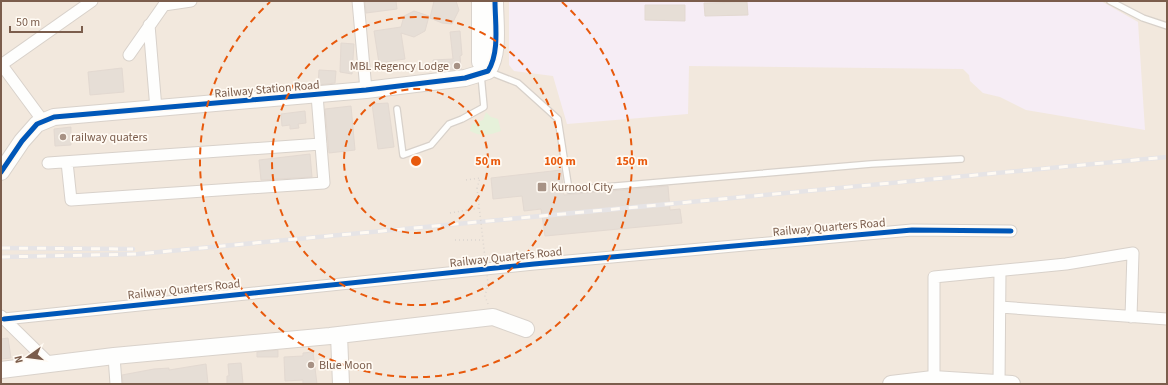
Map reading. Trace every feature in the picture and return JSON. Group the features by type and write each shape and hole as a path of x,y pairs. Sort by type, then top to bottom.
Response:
{"street":[{"path":"43,121 1,65 92,1"},
{"path":"129,55 163,3 191,1"},
{"path":"358,1 366,90"},
{"path":"480,1 480,62 485,72 493,63 495,54 495,1"},
{"path":"149,25 156,109"},
{"name":"Railway Station Road","path":"1,172 22,141 37,124 54,117 366,90 465,78 485,72"},
{"path":"67,162 71,200 324,183 317,95"},
{"path":"48,163 321,144"},
{"name":"Railway Quarters Road","path":"3,317 534,264 912,230 1011,231"},
{"path":"934,382 934,277 1066,264 1133,253 1131,316"},
{"path":"891,384 934,382 1005,383 1000,307 1000,271"},
{"path":"1000,307 1167,319"},
{"path":"3,317 51,365"},
{"path":"1,370 114,356 334,336 493,317 526,329"},
{"path":"331,384 334,336"},
{"path":"334,336 341,384"},
{"path":"114,356 116,384"}],"lane":[{"path":"1110,1 1143,18 1167,26"},
{"path":"397,109 403,155 431,145 449,124 484,107 485,72 518,83 558,119 569,190 871,164 961,159"}],"path":[{"path":"466,180 480,178 477,188 488,284 485,296"},
{"path":"450,213 479,208"},
{"path":"455,240 483,240"}],"shaded area":[{"path":"1,1 1167,1 1167,384 1,384"},
{"path":"509,1 1101,1 1138,22 1145,130 1026,110 1000,97 983,93 970,81 969,75 963,69 689,66 688,114 567,124 553,76 514,71 509,65"}],"green space":[{"path":"486,112 491,117 498,119 501,131 486,135 470,131 472,124 483,120"}],"building":[{"path":"365,1 396,1 397,9 366,13"},
{"path":"434,1 456,1 459,10 452,24 442,23 430,18"},
{"path":"747,2 748,15 705,16 704,3"},
{"path":"645,5 685,5 685,21 645,20"},
{"path":"414,11 429,16 425,31 414,37 401,33 405,59 379,63 374,31 401,27 404,16"},
{"path":"460,31 462,55 460,56 461,69 433,71 433,60 453,59 450,32"},
{"path":"341,43 354,44 352,74 340,72"},
{"path":"122,68 124,92 90,95 88,72"},
{"path":"319,70 336,71 335,83 318,85"},
{"path":"388,103 394,147 378,149 372,104"},
{"path":"351,106 355,150 329,153 325,109"},
{"path":"305,111 306,123 298,124 299,128 290,129 290,125 282,126 281,114"},
{"name":"railway quaters","path":"71,127 71,145 55,146 54,129"},
{"path":"310,154 312,177 261,180 259,160"},
{"path":"561,170 564,195 668,186 670,210 680,209 682,223 545,236 541,209 524,211 522,196 493,199 491,178"},
{"path":"8,338 11,358 1,359 1,339"},
{"path":"278,350 278,357 257,357 257,352"},
{"path":"313,352 317,384 303,384 303,380 285,381 284,357 303,356 303,353"},
{"path":"241,363 243,384 227,384 227,376 229,376 228,364"},
{"path":"206,364 208,384 123,384 122,375 154,369 169,368 169,370"}],"railway":[{"path":"1,257 138,254 1167,157"},
{"path":"1,248 133,249"}],"cycle path":[{"path":"1,172 22,141 37,124 54,117 366,90 465,78 488,71 492,63 495,46 495,1"},
{"path":"4,319 534,264 912,230 1011,231"}],"place":[{"name":"MBL Regency Lodge","path":"457,66"},
{"name":"railway quaters","path":"63,137"},
{"name":"Kurnool City","path":"542,187"},
{"name":"Blue Moon","path":"311,365"}]}
